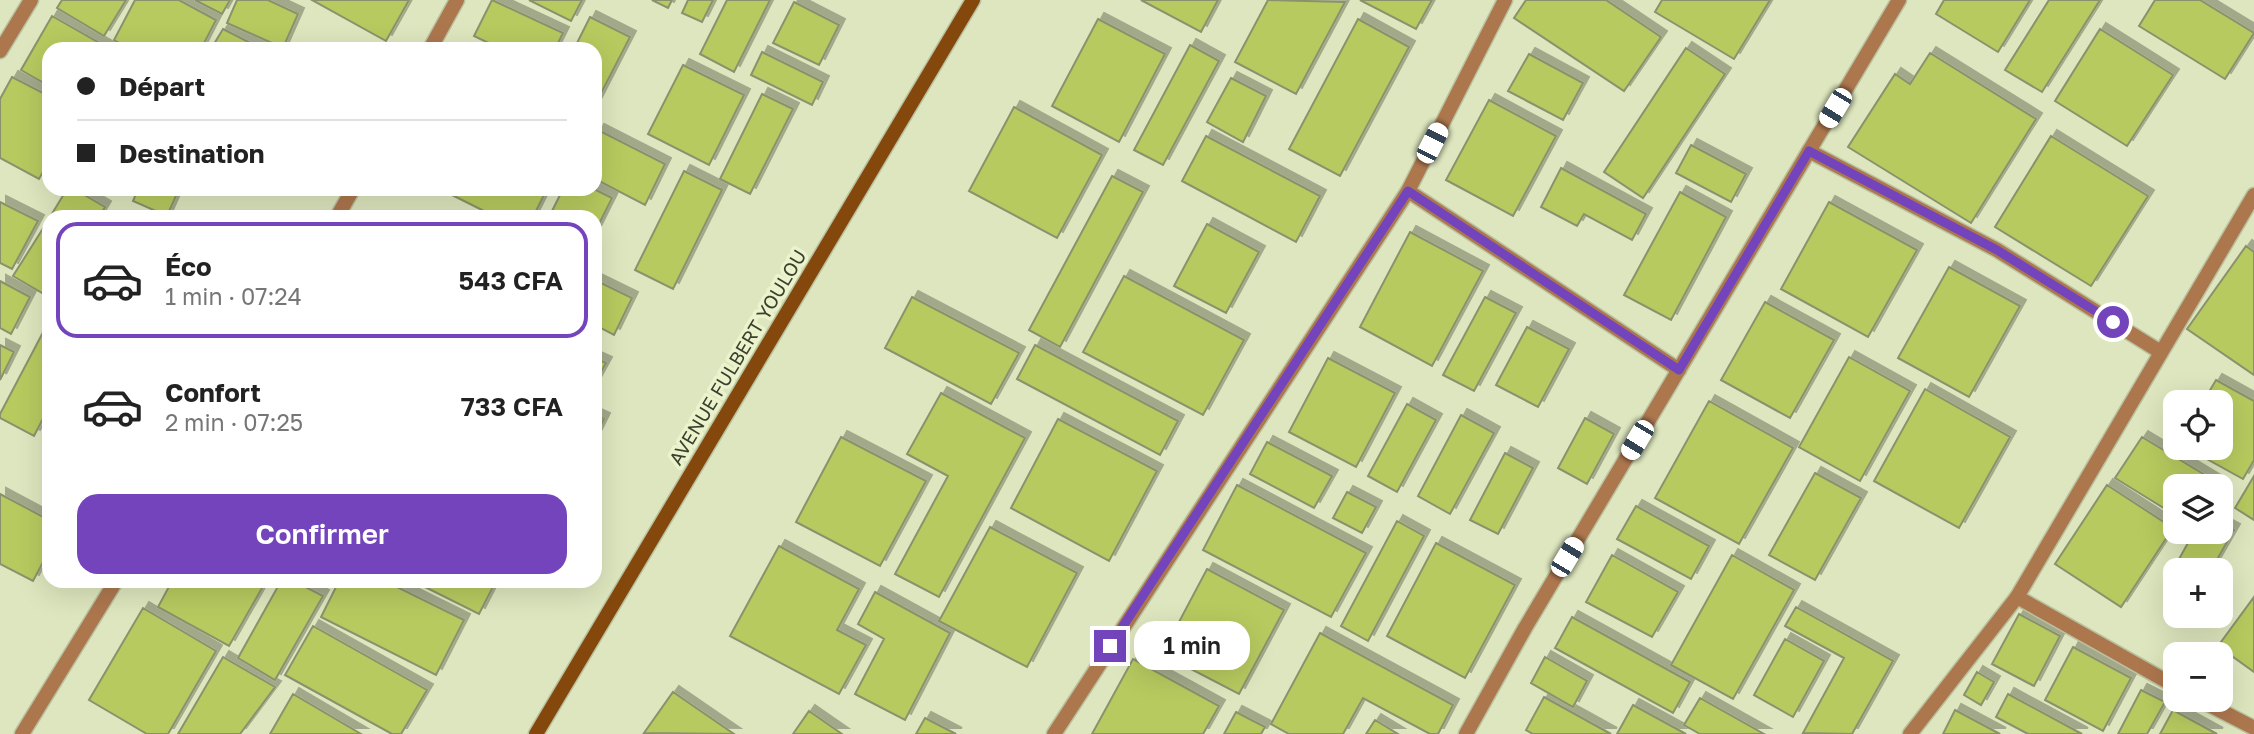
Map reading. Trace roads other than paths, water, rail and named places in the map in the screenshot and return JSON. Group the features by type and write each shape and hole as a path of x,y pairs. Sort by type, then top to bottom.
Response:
{"main road":[{"name":"AVENUE FULBERT YOULOU","path":"536,734 973,0"}],"street":[{"path":"0,51 31,0"},
{"path":"434,42 457,0"},
{"path":"1054,734 1408,191 1505,0"},
{"path":"1466,734 1525,628 1899,0"},
{"path":"1809,151 1997,250 2159,351"},
{"path":"1408,191 1679,370"},
{"path":"1910,734 2017,597 2159,351 2254,195"},
{"path":"22,734 112,588"},
{"path":"2017,597 2163,679"},
{"path":"2223,712 2254,728"}]}
